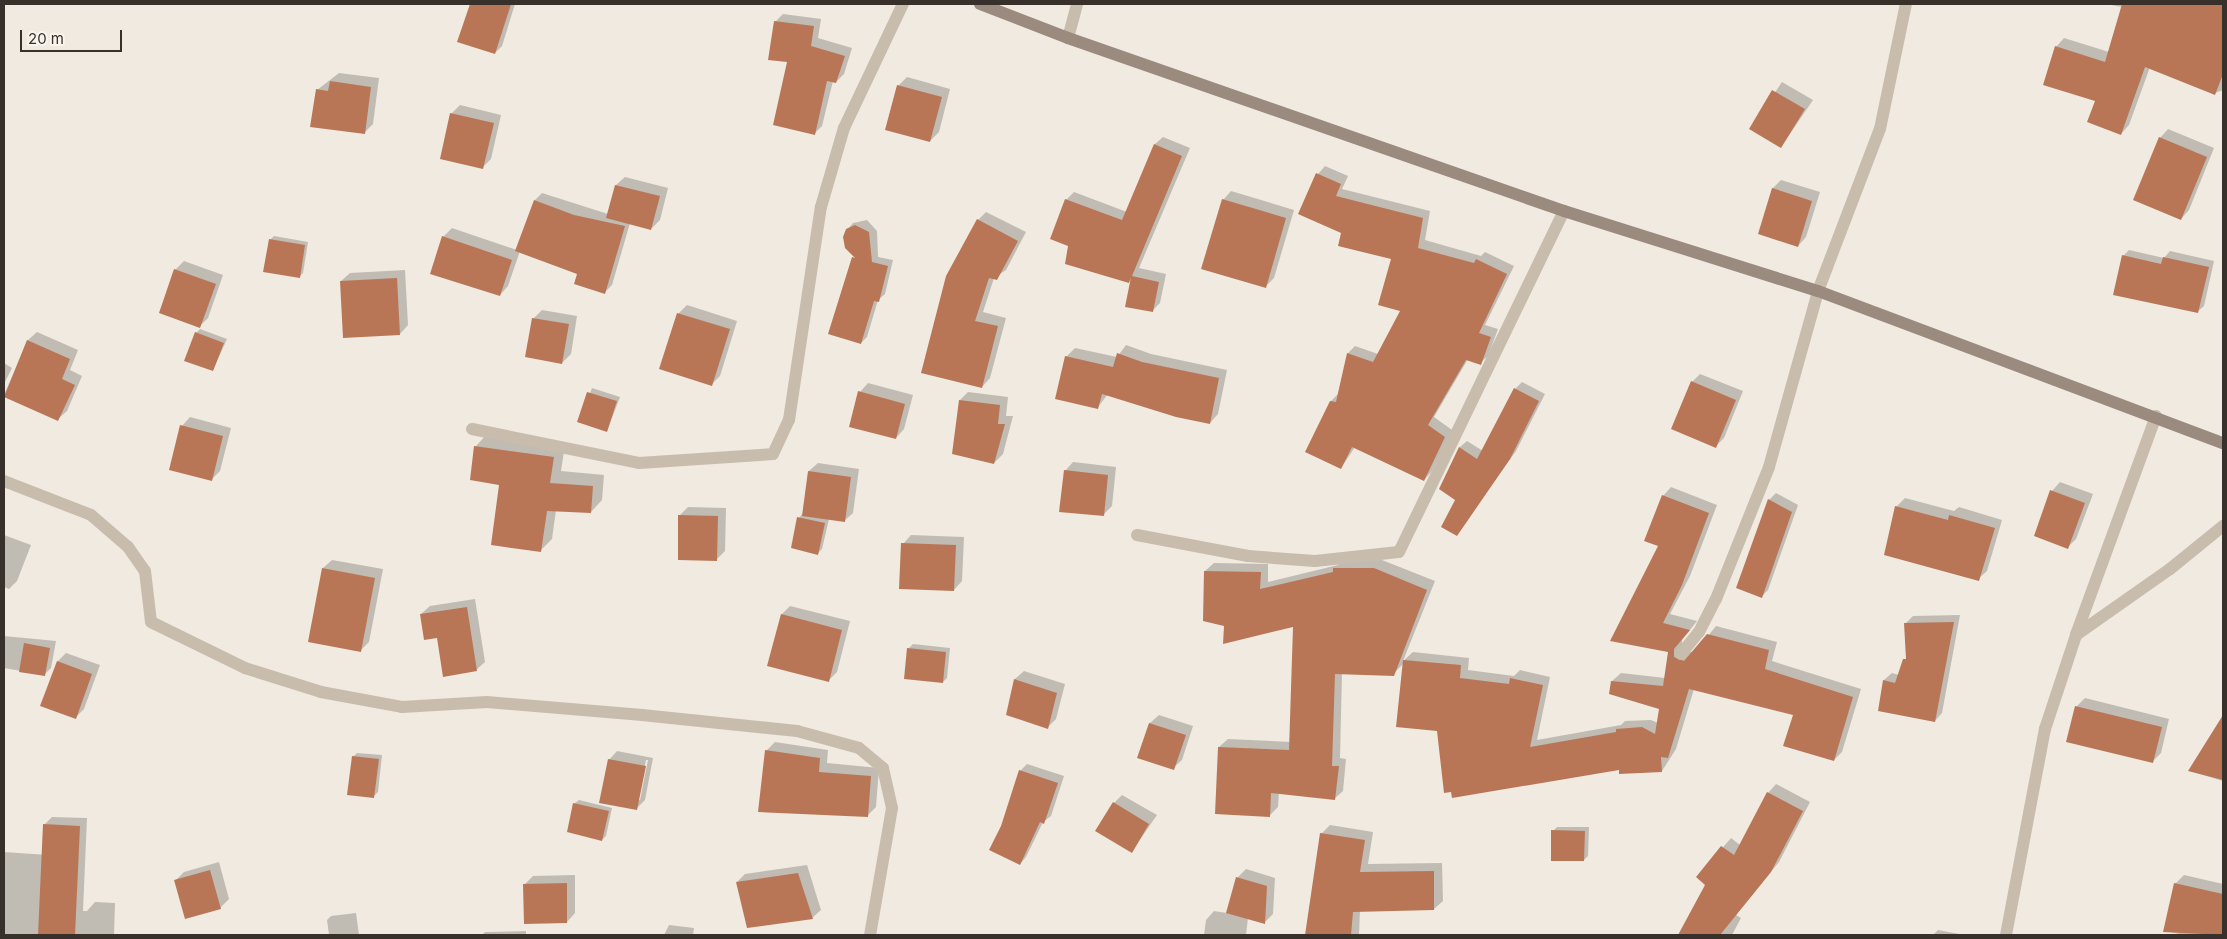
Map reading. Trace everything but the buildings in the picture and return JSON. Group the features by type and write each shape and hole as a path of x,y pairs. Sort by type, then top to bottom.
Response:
{"street":[{"path":"472,429 638,463 773,454 789,420 822,207 844,128 903,4"},
{"path":"980,4 1068,38 1564,211 1818,291 2156,416 2223,443"},
{"path":"1068,38 1077,4"},
{"path":"1681,654 1699,632 1716,599 1769,467 1818,291 1880,129 1906,4"},
{"path":"1137,535 1248,556 1314,561 1399,552 1564,211"},
{"path":"2006,935 2045,729 2076,635 2156,416"},
{"path":"4,481 91,515 128,547 145,571 151,622 245,668 322,692 402,707 487,702 642,715 797,731 859,748 883,768 892,808 870,935"},
{"path":"2076,635 2170,569 2223,526"}]}
